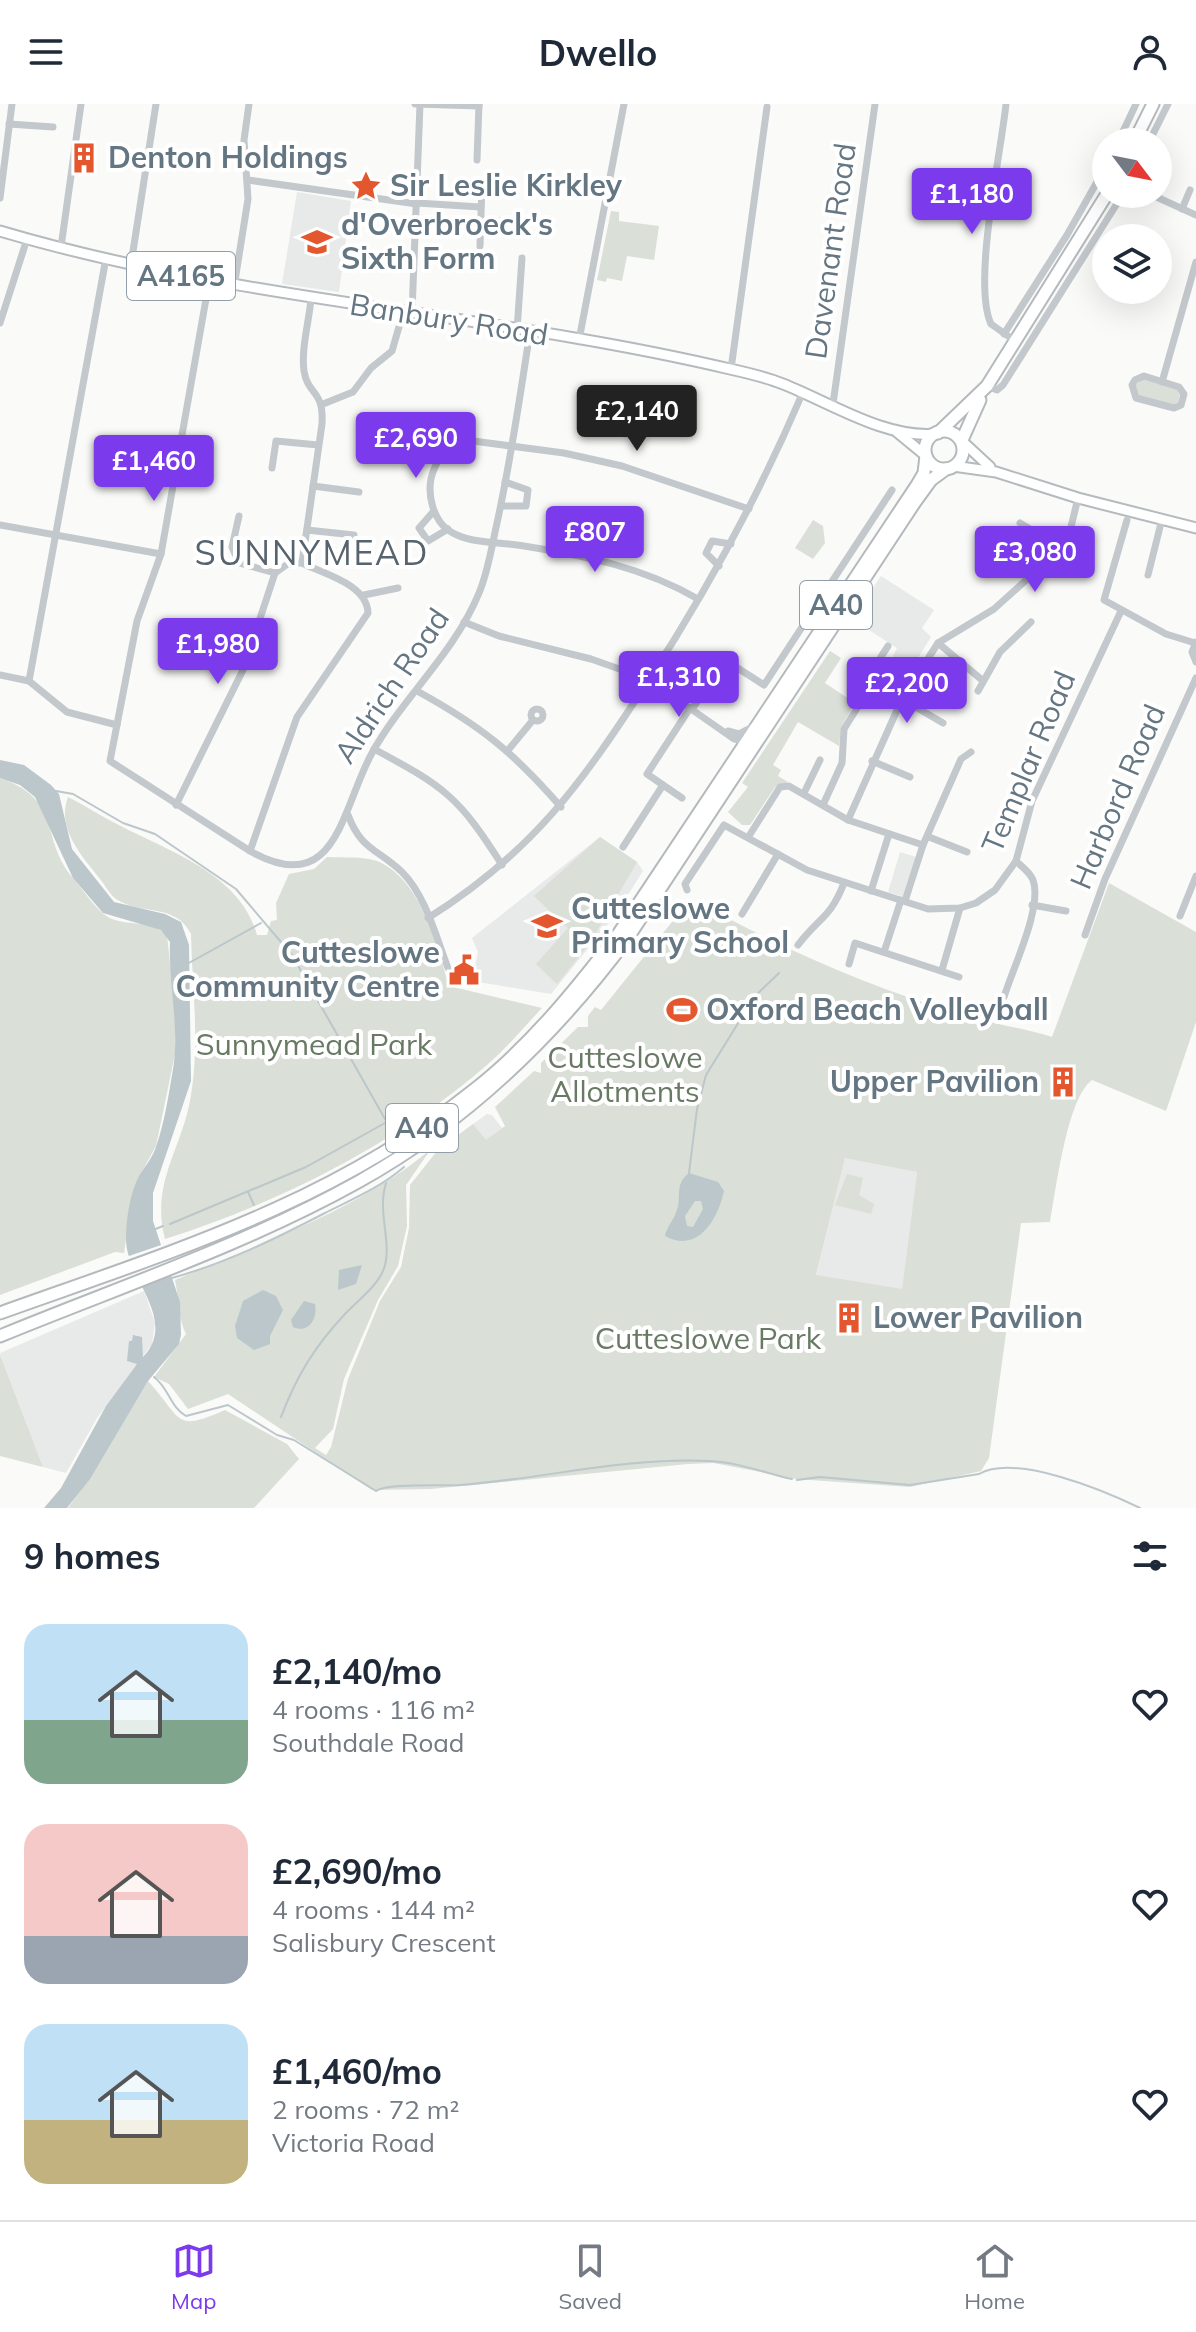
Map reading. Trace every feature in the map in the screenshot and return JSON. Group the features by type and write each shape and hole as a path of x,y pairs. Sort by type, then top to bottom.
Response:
{"highway":[{"path":"1140,128 1151,107"},
{"path":"986,387 926,446 925,456 934,466 950,468 962,454 963,441 986,387 1098,208"},
{"path":"937,433 953,434 963,441"},
{"name":"A40","path":"0,1313 307,1203 410,1137 475,1089 527,1041 619,933 917,485 924,473 925,456"},
{"name":"A40","path":"0,1336 180,1263 368,1176 482,1097 560,1022 592,985 650,906 924,489 950,468"}],"main road":[{"name":"Banbury Road","path":"0,231 234,287 579,340 731,369 803,392 891,428 917,435 937,433"},
{"name":"Banbury Road","path":"891,428 925,456"},
{"path":"963,441 996,472"},
{"path":"950,468 996,472 1078,498 1196,528"}],"street":[{"path":"0,198 12,104"},
{"path":"61,247 81,104"},
{"path":"131,264 156,104"},
{"path":"234,287 246,225 248,180 244,140 249,104"},
{"path":"323,404 353,392 371,368 392,351 407,313 417,204 418,104 479,105 477,160"},
{"path":"579,340 624,104"},
{"name":"Davenant Road","path":"833,404 875,104"},
{"path":"1006,104 986,264 988,317 1015,341"},
{"path":"1125,128 1136,104"},
{"path":"1156,128 1168,104"},
{"path":"731,369 767,107"},
{"path":"1151,107 1162,115"},
{"path":"9,124 53,127"},
{"path":"248,180 417,204 480,207"},
{"path":"480,246 482,184"},
{"path":"1004,334 1092,189"},
{"path":"1182,209 1191,190"},
{"path":"1172,204 1196,215"},
{"path":"986,387 997,390 1003,385 1114,208"},
{"path":"480,222 501,221"},
{"path":"0,323 27,239"},
{"path":"29,681 106,258"},
{"path":"517,330 522,258"},
{"path":"1162,382 1196,262"},
{"path":"209,282 161,554 137,621 110,761 250,851 291,729 368,613 364,595"},
{"path":"302,563 323,404 303,370 311,299"},
{"name":"Aldrich Road","path":"250,851 270,862 290,867 307,864 328,850 348,815 349,801 374,749 464,622 480,591 493,542 530,332"},
{"path":"1139,377 1162,382 1182,390 1181,405 1174,408 1136,398 1131,391 1139,377"},
{"path":"428,918 502,865 561,807 605,751 719,566 803,392"},
{"path":"441,457 432,436 444,429 461,443"},
{"path":"272,468 276,441 318,445"},
{"path":"698,599 653,576 614,563 458,536 433,512 430,498 433,469 441,457 461,443 473,441 564,453 632,468 749,509"},
{"path":"501,506 526,506 528,498 528,490 505,482"},
{"path":"313,486 359,492"},
{"path":"682,798 647,774 691,709 723,665 733,665 764,685 892,490"},
{"path":"848,820 902,699 938,643 994,609 1060,547 1070,531 1078,498"},
{"path":"433,512 419,528 428,541 448,529"},
{"path":"239,516 232,547 239,563 275,573"},
{"path":"1148,575 1162,519"},
{"path":"1127,520 1103,594 1108,604 1121,611 1176,638 1196,642 1192,652 1196,662"},
{"path":"1020,523 1060,547"},
{"path":"0,525 161,554"},
{"path":"307,530 354,535"},
{"path":"719,566 706,553 712,541 731,544"},
{"path":"1152,560 1162,563"},
{"path":"176,805 243,670 275,573 289,563 302,563 364,595 398,588"},
{"name":"Templar Road","path":"687,890 685,884 724,825 735,828 807,870 928,909 960,908 995,890 1016,861 1032,801 1121,611"},
{"path":"464,622 513,640 591,659 648,682 734,739 759,739"},
{"path":"978,691 1000,652 1031,622"},
{"path":"938,643 982,680"},
{"path":"823,805 842,763 844,729 869,689 872,671 888,646"},
{"path":"0,675 29,681 53,704 67,712 117,725"},
{"name":"Harbord Road","path":"1085,935 1110,867 1196,678"},
{"path":"417,691 459,714 509,749 561,807"},
{"path":"902,699 943,723"},
{"path":"509,749 533,720"},
{"path":"726,731 739,734 755,726"},
{"path":"374,749 421,774 457,800 502,865"},
{"path":"884,952 923,845 961,759 971,752"},
{"path":"804,793 820,760"},
{"path":"872,761 910,777"},
{"path":"623,847 663,785"},
{"path":"749,836 780,787 789,786 848,820 923,845"},
{"path":"348,815 355,835 372,853 400,871 414,887 448,968"},
{"path":"871,891 889,834"},
{"path":"929,837 967,852"},
{"path":"742,914 778,854"},
{"path":"1004,997 1025,939 1032,905 1034,881 1016,861"},
{"path":"1180,916 1196,876"},
{"path":"798,945 813,925 825,920 834,908 844,883"},
{"path":"1032,905 1066,911"},
{"path":"942,970 960,908"},
{"path":"849,964 855,943 959,977"}],"shaded area":[{"name":"d'Overbroeck's Sixth Form","path":"297,192 351,201 339,292 282,284"},
{"path":"881,576 934,610 922,628 931,637 916,661 910,657 905,664 893,656 897,648 852,619"},
{"path":"0,760 24,765 59,794 72,849 114,902 165,914 181,922 189,945 191,1081 153,1193 153,1221 180,1302 181,1335 179,1344 148,1381 90,1479 67,1508 44,1508 61,1488 106,1406 137,1364 127,1361 129,1341 132,1341 133,1335 142,1337 143,1357 153,1343 153,1313 128,1253 126,1231 135,1184 159,1138 172,1075 175,1025 170,942 161,930 103,913 73,878 35,797 20,785 0,778"},
{"name":"Cutteslowe Primary School","path":"600,837 637,862 643,871 616,914 551,994 472,981 478,952 472,938"},
{"path":"900,852 916,857 904,897 888,892"},
{"path":"487,1114 492,1115 502,1128 486,1141 473,1124"},
{"path":"845,1157 917,1172 902,1290 816,1276"},
{"path":"689,1173 718,1182 724,1191 717,1212 705,1231 697,1237 677,1240 665,1236 677,1210 684,1177","holes":["695,1201 701,1201 703,1209 693,1227 687,1226 685,1216"]},
{"path":"362,1265 356,1284 338,1290 339,1270"},
{"path":"263,1290 276,1296 283,1310 270,1336 270,1344 254,1350 237,1338 235,1326 243,1301"},
{"path":"144,1291 155,1323 152,1344 97,1418 66,1473 43,1467 0,1353"},
{"path":"304,1301 315,1304 316,1310 311,1324 298,1329 293,1327 291,1320"}],"green space":[{"path":"611,211 619,212 619,221 659,226 654,260 627,256 622,281 607,278 606,282 597,280"},
{"path":"1143,379 1176,389 1180,394 1178,402 1173,405 1138,396 1134,386"},
{"path":"813,520 823,526 825,543 813,559 795,548"},
{"path":"830,651 841,658 825,683 855,703 841,727 839,746 798,722 773,765 781,770 778,776 788,782 775,787 750,825 742,825 728,812 748,787 742,783"},
{"path":"0,778 34,798 48,822 63,864 99,910 115,920 154,927 167,935 175,1010 175,1054 156,1146 138,1179 131,1206 124,1253 115,1252 0,1295"},
{"name":"Sunnymead Park","path":"68,797 179,855 219,880 236,896 257,935 267,935 271,921 277,920 276,903 289,874 314,869 327,857 377,861 405,882 416,898 433,933 449,986 542,1008 487,1065 414,1121 375,1145 293,1189 165,1239 161,1219 165,1182 187,1114 194,1075 191,934 176,917 126,904 112,895 68,831 65,808"},
{"path":"600,837 637,862 590,943 557,984 536,964 568,928 534,896"},
{"name":"Cutteslowe Park","path":"1109,883 1196,932 1196,1022 1166,1111 1092,1080 1083,1090 1069,1124 1050,1222 1021,1223 989,1458 981,1471 910,1487 796,1479 714,1463 431,1489 372,1490 228,1394 188,1409 169,1384 154,1377 186,1334 175,1280 308,1224 373,1190 431,1149 406,1185 407,1226 398,1266 378,1300 344,1379 333,1429 315,1448 326,1455 331,1447 348,1379 380,1301 401,1267 409,1228 410,1185 437,1151 443,1152 443,1146 473,1124 486,1140 505,1126 495,1107 534,1071 541,1073 541,1063 578,1027 588,1027 588,1016 595,1007 601,1010 684,907 692,911 698,902 794,951 894,992 974,1018 1052,1037","holes":["845,1158 917,1172 902,1289 816,1275"]},
{"path":"847,1174 863,1178 859,1195 874,1204 871,1214 835,1205"},
{"path":"0,1354 43,1467 0,1456"},
{"path":"148,1381 180,1418 196,1421 225,1410 287,1444 299,1459 254,1508 68,1508"}],"pier":[{"path":"164,1244 176,1270 138,1285 126,1257"}],"waterway":[{"path":"56,791 73,794 123,823 155,834 236,889 292,955 393,1133"},
{"path":"187,964 261,923"},
{"path":"689,1173 697,1109 706,1075 755,996 779,973"},
{"path":"170,1224 306,1167 385,1123"},
{"path":"172,1278 269,1241 366,1192 404,1167"},
{"path":"281,1417 300,1374 316,1350 382,1273 387,1252 383,1207 386,1183"},
{"path":"248,1192 254,1205"},
{"path":"153,1230 163,1226"},
{"path":"154,1377 176,1408 186,1416 228,1405 277,1435 294,1440 376,1491 391,1487 460,1485 615,1465 678,1461 730,1463 792,1479"},
{"path":"797,1480 820,1477 910,1485 1014,1468 1083,1484 1140,1508"}],"place":[{"name":"Denton Holdings","path":"84,158"},
{"name":"Sir Leslie Kirkley","path":"366,186"},
{"name":"d'Overbroeck's Sixth Form","path":"317,242"},
{"name":"Cutteslowe Primary School","path":"547,926"},
{"name":"Cutteslowe Community Centre","path":"464,970"},
{"name":"Oxford Beach Volleyball","path":"682,1010"},
{"name":"Upper Pavilion","path":"1063,1082"},
{"name":"Lower Pavilion","path":"849,1318"}],"district":[{"name":"SUNNYMEAD","path":"312,553"}],"park label":[{"name":"Cutteslowe Allotments","path":"625,1075"}]}
